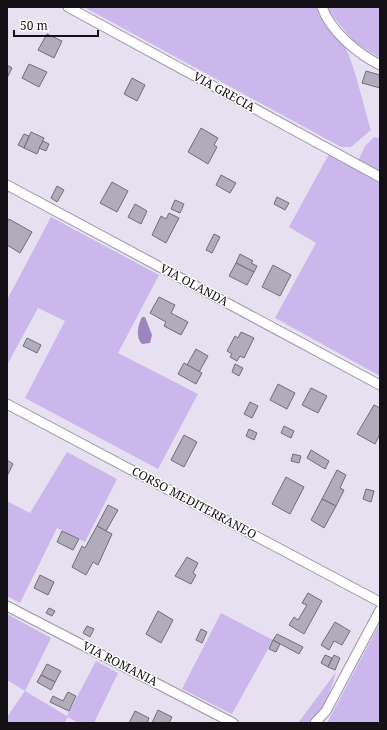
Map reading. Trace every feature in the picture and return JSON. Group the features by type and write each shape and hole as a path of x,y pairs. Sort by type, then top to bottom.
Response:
{"street":[{"name":"VIA GRECIA","path":"68,7 380,177"},
{"path":"323,11 352,48 380,65"},
{"name":"VIA OLANDA","path":"7,185 380,385"},
{"name":"CORSO MEDITERRANEO","path":"7,404 380,602"},
{"name":"VIA ROMANIA","path":"7,606 233,723"},
{"path":"315,723 326,711 380,610"}],"shaded area":[{"path":"84,7 316,7 325,23 345,47 356,76 371,130 351,147 341,147"},
{"path":"325,7 380,7 380,58 355,43"},
{"path":"374,137 380,138 380,172 358,161 365,146"},
{"path":"329,154 380,183 380,376 275,318 316,243 289,227"},
{"path":"51,217 159,275 118,353 198,394 158,469 25,398 65,321 38,308 7,365 7,300"},
{"path":"142,317 145,317 152,335 150,343 142,344 138,338 138,327"},
{"path":"67,452 117,479 85,542 57,528 20,603 7,596 7,501 30,513"},
{"path":"221,613 273,640 232,714 182,689"},
{"path":"7,614 51,638 25,691 7,680"},
{"path":"380,623 380,723 327,723"},
{"path":"96,661 118,673 94,723 79,723 68,717 64,723 7,723 7,717 25,691 67,716"},
{"path":"336,672 329,693 319,712 309,723 298,723"}],"building":[{"path":"47,34 62,41 54,58 38,50"},
{"path":"29,64 47,72 39,87 22,78"},
{"path":"7,65 12,68 7,78"},
{"path":"366,71 380,75 380,88 362,83"},
{"path":"132,78 145,85 137,101 124,94"},
{"path":"201,128 218,138 214,145 217,147 208,164 188,152"},
{"path":"31,132 44,138 37,154 24,148"},
{"path":"24,134 29,136 24,148 18,145"},
{"path":"43,141 49,144 46,151 39,148"},
{"path":"221,175 236,183 230,193 216,185"},
{"path":"112,182 128,191 117,212 100,203"},
{"path":"57,186 64,190 57,202 51,198"},
{"path":"277,197 289,203 285,210 274,204"},
{"path":"175,200 184,204 180,213 171,209"},
{"path":"135,204 147,211 141,224 128,217"},
{"path":"169,213 179,218 166,243 152,235 161,216 166,219"},
{"path":"9,219 32,232 20,253 7,245 7,223"},
{"path":"214,234 220,237 212,253 206,250"},
{"path":"240,254 253,261 251,263 257,266 254,272 236,263"},
{"path":"236,263 254,272 247,285 229,276"},
{"path":"273,265 291,275 280,296 262,287"},
{"path":"159,297 175,305 171,313 188,322 181,335 164,326 166,322 150,313"},
{"path":"241,332 254,338 244,358 240,356 237,361 230,357 232,354 227,351 235,336 238,338"},
{"path":"27,338 41,345 37,353 23,346"},
{"path":"196,349 208,356 199,372 187,365"},
{"path":"184,363 202,373 196,384 178,374"},
{"path":"235,364 243,368 239,376 232,372"},
{"path":"278,384 295,393 287,409 270,400"},
{"path":"311,388 327,396 318,413 302,405"},
{"path":"250,402 258,406 252,418 244,414"},
{"path":"374,405 380,408 380,434 375,444 357,434"},
{"path":"284,426 294,431 291,438 281,433"},
{"path":"249,429 257,433 254,440 246,436"},
{"path":"184,435 197,442 184,467 171,460"},
{"path":"311,450 329,461 325,469 307,458"},
{"path":"293,454 301,456 299,463 291,461"},
{"path":"7,460 13,464 7,476"},
{"path":"337,470 346,475 340,488 344,490 336,506 322,499"},
{"path":"286,477 304,487 290,514 272,504"},
{"path":"366,489 374,491 371,502 363,499"},
{"path":"322,499 336,506 324,528 311,520"},
{"path":"108,505 118,510 106,531 97,526"},
{"path":"97,526 112,534 98,565 93,562 86,575 72,567 82,546 85,548"},
{"path":"62,531 79,539 73,550 57,542"},
{"path":"187,557 198,563 193,573 196,575 191,584 175,576"},
{"path":"40,575 54,582 48,595 34,588"},
{"path":"308,593 322,601 304,634 289,625 294,617 298,620 307,605 302,603"},
{"path":"49,608 55,611 52,616 46,613"},
{"path":"158,611 173,620 161,643 146,634"},
{"path":"335,622 350,631 342,645 334,641 329,650 321,645"},
{"path":"87,626 94,629 90,637 83,633"},
{"path":"201,629 207,632 202,643 196,640"},
{"path":"277,634 303,647 299,654 273,640"},
{"path":"273,640 280,644 276,652 269,649"},
{"path":"325,655 332,658 328,667 321,663"},
{"path":"334,655 340,658 335,670 328,667"},
{"path":"47,664 61,671 55,682 41,675"},
{"path":"41,675 55,682 51,690 37,682"},
{"path":"68,692 76,696 69,711 50,702 53,696 63,701"},
{"path":"158,710 172,717 169,723 152,723"},
{"path":"135,711 149,718 147,723 129,723"}]}
